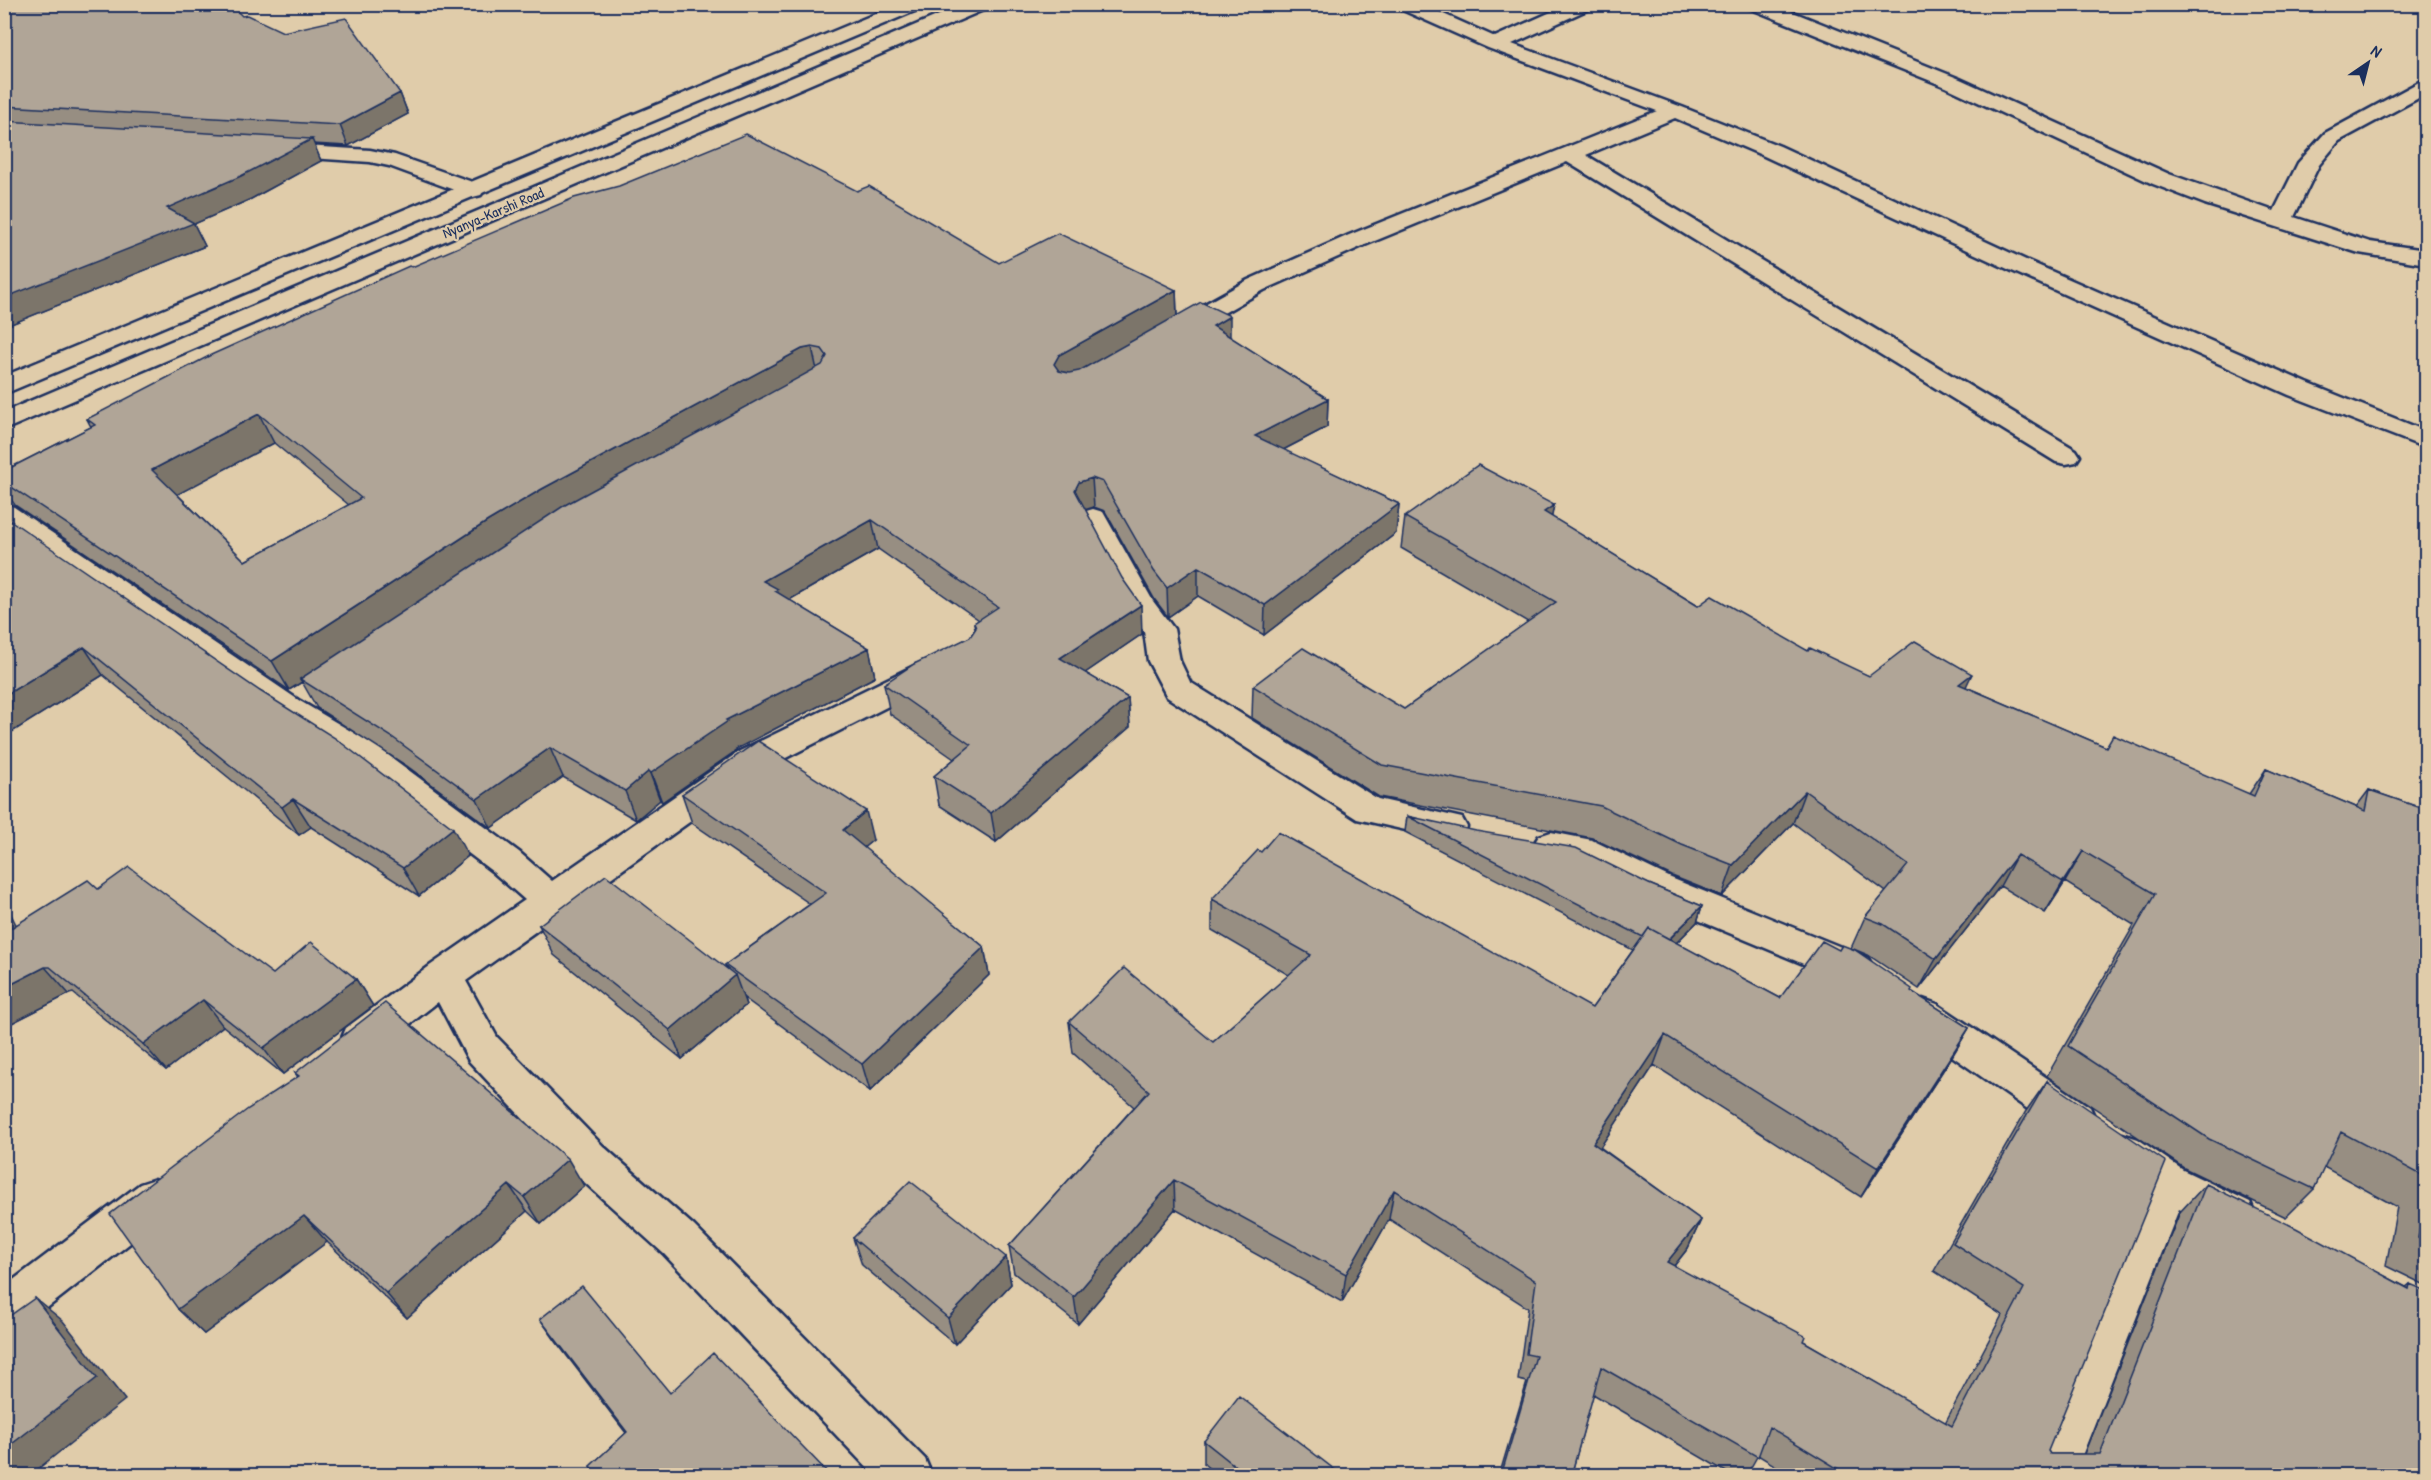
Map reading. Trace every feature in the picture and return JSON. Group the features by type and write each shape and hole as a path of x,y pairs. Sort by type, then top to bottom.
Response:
{"street":[{"name":"Nyanya-Karshi Road","path":"4,386 916,4"},
{"name":"Nyanya-Karshi Road","path":"4,422 982,4"},
{"path":"1404,4 1495,44 1675,111 1772,151 2020,266 2277,380 2427,440"},
{"path":"1495,44 1585,4"},
{"path":"1755,4 1953,83 2161,179 2213,199 2367,248 2427,257"},
{"path":"2281,221 2309,163 2332,137 2427,86"},
{"path":"1153,344 1256,285 1357,240 1675,111"},
{"path":"253,149 370,156 395,161 473,190"},
{"path":"1569,154 2066,456"},
{"path":"4,513 299,703 506,862 550,901"},
{"path":"1093,518 1141,606 1159,630 1164,661 1178,689 1369,810 1485,834"},
{"path":"332,1062 444,976 752,760 962,656"},
{"path":"1521,840 1580,850 1658,888 1854,968 2168,1183 2261,1229"},
{"path":"444,976 483,1049 588,1159 679,1240 908,1476"},
{"path":"4,1314 182,1177"},
{"path":"2050,1476 2168,1183"}],"building":[{"path":"4,4 230,4 242,16 247,15 283,32 346,18 400,93 340,125 4,106"},
{"path":"4,121 312,139 241,176 167,208 194,223 4,298"},
{"path":"746,134 857,191 869,186 999,263 1058,233 1176,290 1059,355 1054,364 1059,371 1069,373 1079,371 1201,302 1230,316 1213,326 1328,399 1255,436 1399,504 1265,605 1198,567 1167,588 1154,571 1103,482 1092,478 1079,482 1075,490 1122,578 1141,605 1060,658 1128,698 991,813 934,776 971,745 884,684 914,664 970,637 976,628 974,623 998,607 872,520 763,581 778,589 775,591 869,648 726,720 728,721 651,773 649,771 625,791 550,748 477,799 392,737 300,679 565,505 822,365 827,356 822,349 812,347 802,349 542,489 488,521 272,661 4,482 4,471 95,425 87,419 211,355 409,266 412,267 574,198 619,186","holes":["259,414 361,498 245,561 152,470"]},
{"path":"1478,465 1554,505 1544,512 1698,606 1712,596 1808,651 1810,648 1869,676 1915,641 1972,674 1959,684 2106,747 2113,735 2254,796 2266,769 2365,811 2369,790 2427,810 2427,1178 2341,1132 2314,1189 2209,1139 2068,1046 2155,894 2083,851 2063,882 2017,855 1936,959 1883,924 1865,917 1908,865 1805,791 1733,865 1682,845 1601,806 1382,765 1253,686 1303,648 1404,709 1556,602 1405,517"},
{"path":"4,516 260,691 335,738 453,828 403,868 293,799 282,807 84,647 4,696"},
{"path":"758,741 866,811 843,830 984,947 862,1064 725,965 826,893 682,794"},
{"path":"1407,816 1476,831 1576,848 1649,884 1702,906 1669,939 1649,928 1643,937"},
{"path":"1278,832 1592,1008 1649,928 1780,998 1822,941 1839,950 1842,945 1855,950 1912,989 1911,991 1969,1028 1878,1168 1665,1035 1593,1143 1701,1220 1667,1262 1805,1336 1803,1341 1952,1426 2024,1288 1953,1243 2047,1081 2166,1162 2048,1451 2050,1454 2100,1454 2206,1184 2296,1228 2409,1289 2410,1284 2427,1291 2427,1476 1850,1476 1769,1427 1758,1457 1601,1367 1571,1476 1501,1476 1536,1356 1526,1354 1536,1281 1394,1190 1346,1274 1174,1180 1074,1297 1009,1246 1149,1091 1069,1022 1124,968 1213,1042 1311,955 1212,899 1258,850 1261,852"},
{"path":"129,867 273,974 311,942 356,979 263,1048 203,1000 143,1044 50,967 45,967 4,988 4,923 8,930 88,880 98,889"},
{"path":"606,875 735,975 670,1030 539,925"},
{"path":"385,1003 568,1159 524,1197 509,1185 386,1293 304,1216 178,1309 110,1214 248,1109 299,1076 295,1073"},
{"path":"910,1181 1006,1257 948,1318 853,1238"},
{"path":"2427,1187 2427,1242 2418,1238"},
{"path":"582,1286 670,1393 713,1353 831,1476 598,1476 590,1466 627,1432 540,1319"},
{"path":"35,1298 97,1378 4,1450 4,1320"},
{"path":"1239,1396 1343,1476 1248,1476 1204,1441"}]}
